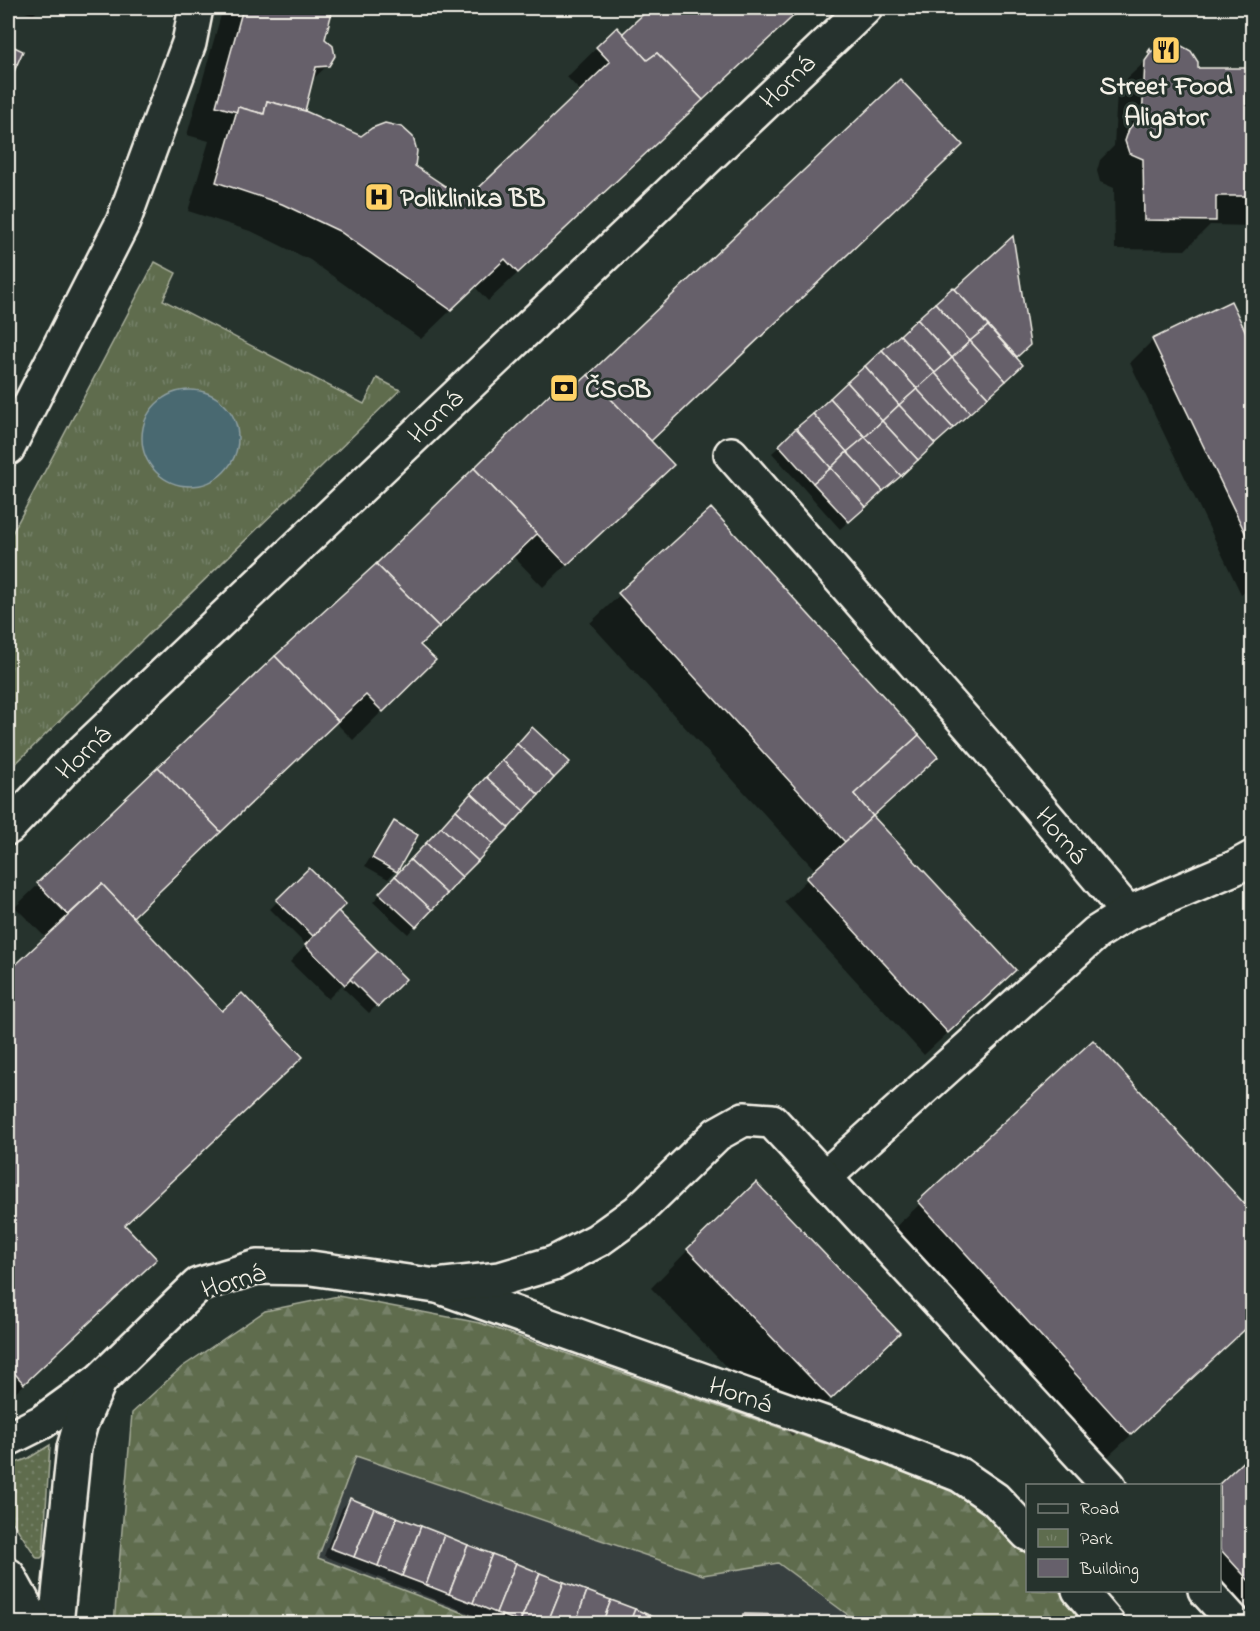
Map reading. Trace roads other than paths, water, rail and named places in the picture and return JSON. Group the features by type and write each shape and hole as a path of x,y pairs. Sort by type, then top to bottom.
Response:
{"street":[{"path":"8,448 123,222 189,43 196,8"},
{"name":"Horná","path":"8,828 73,761 865,8"},
{"name":"Horná","path":"731,454 979,737 1128,913"},
{"path":"825,1177 1096,933 1128,913 1234,868 1252,858"},
{"name":"Horná","path":"436,1286 500,1279 554,1263 598,1240 637,1212 717,1134 744,1119 772,1121 1108,1484"},
{"name":"Horná","path":"8,1439 42,1422 100,1380 198,1285 257,1267 311,1268 436,1286 863,1437 960,1475 995,1499 1026,1532"},
{"name":"Horná","path":"56,1623 74,1448 81,1423 100,1380"},
{"path":"8,1575 35,1623"},
{"path":"1081,1592 1108,1623"},
{"path":"1207,1592 1236,1623"}],"water":[{"path":"190,390 208,393 224,404 235,420 238,438 235,456 224,472 208,483 190,486 172,483 156,472 145,456 142,438 145,420 156,404 172,393"}],"place":[{"name":"Street Food Aligator","path":"1166,50"},
{"name":"Poliklinika BB","path":"379,197"},
{"name":"ČSOB","path":"564,388"}]}
